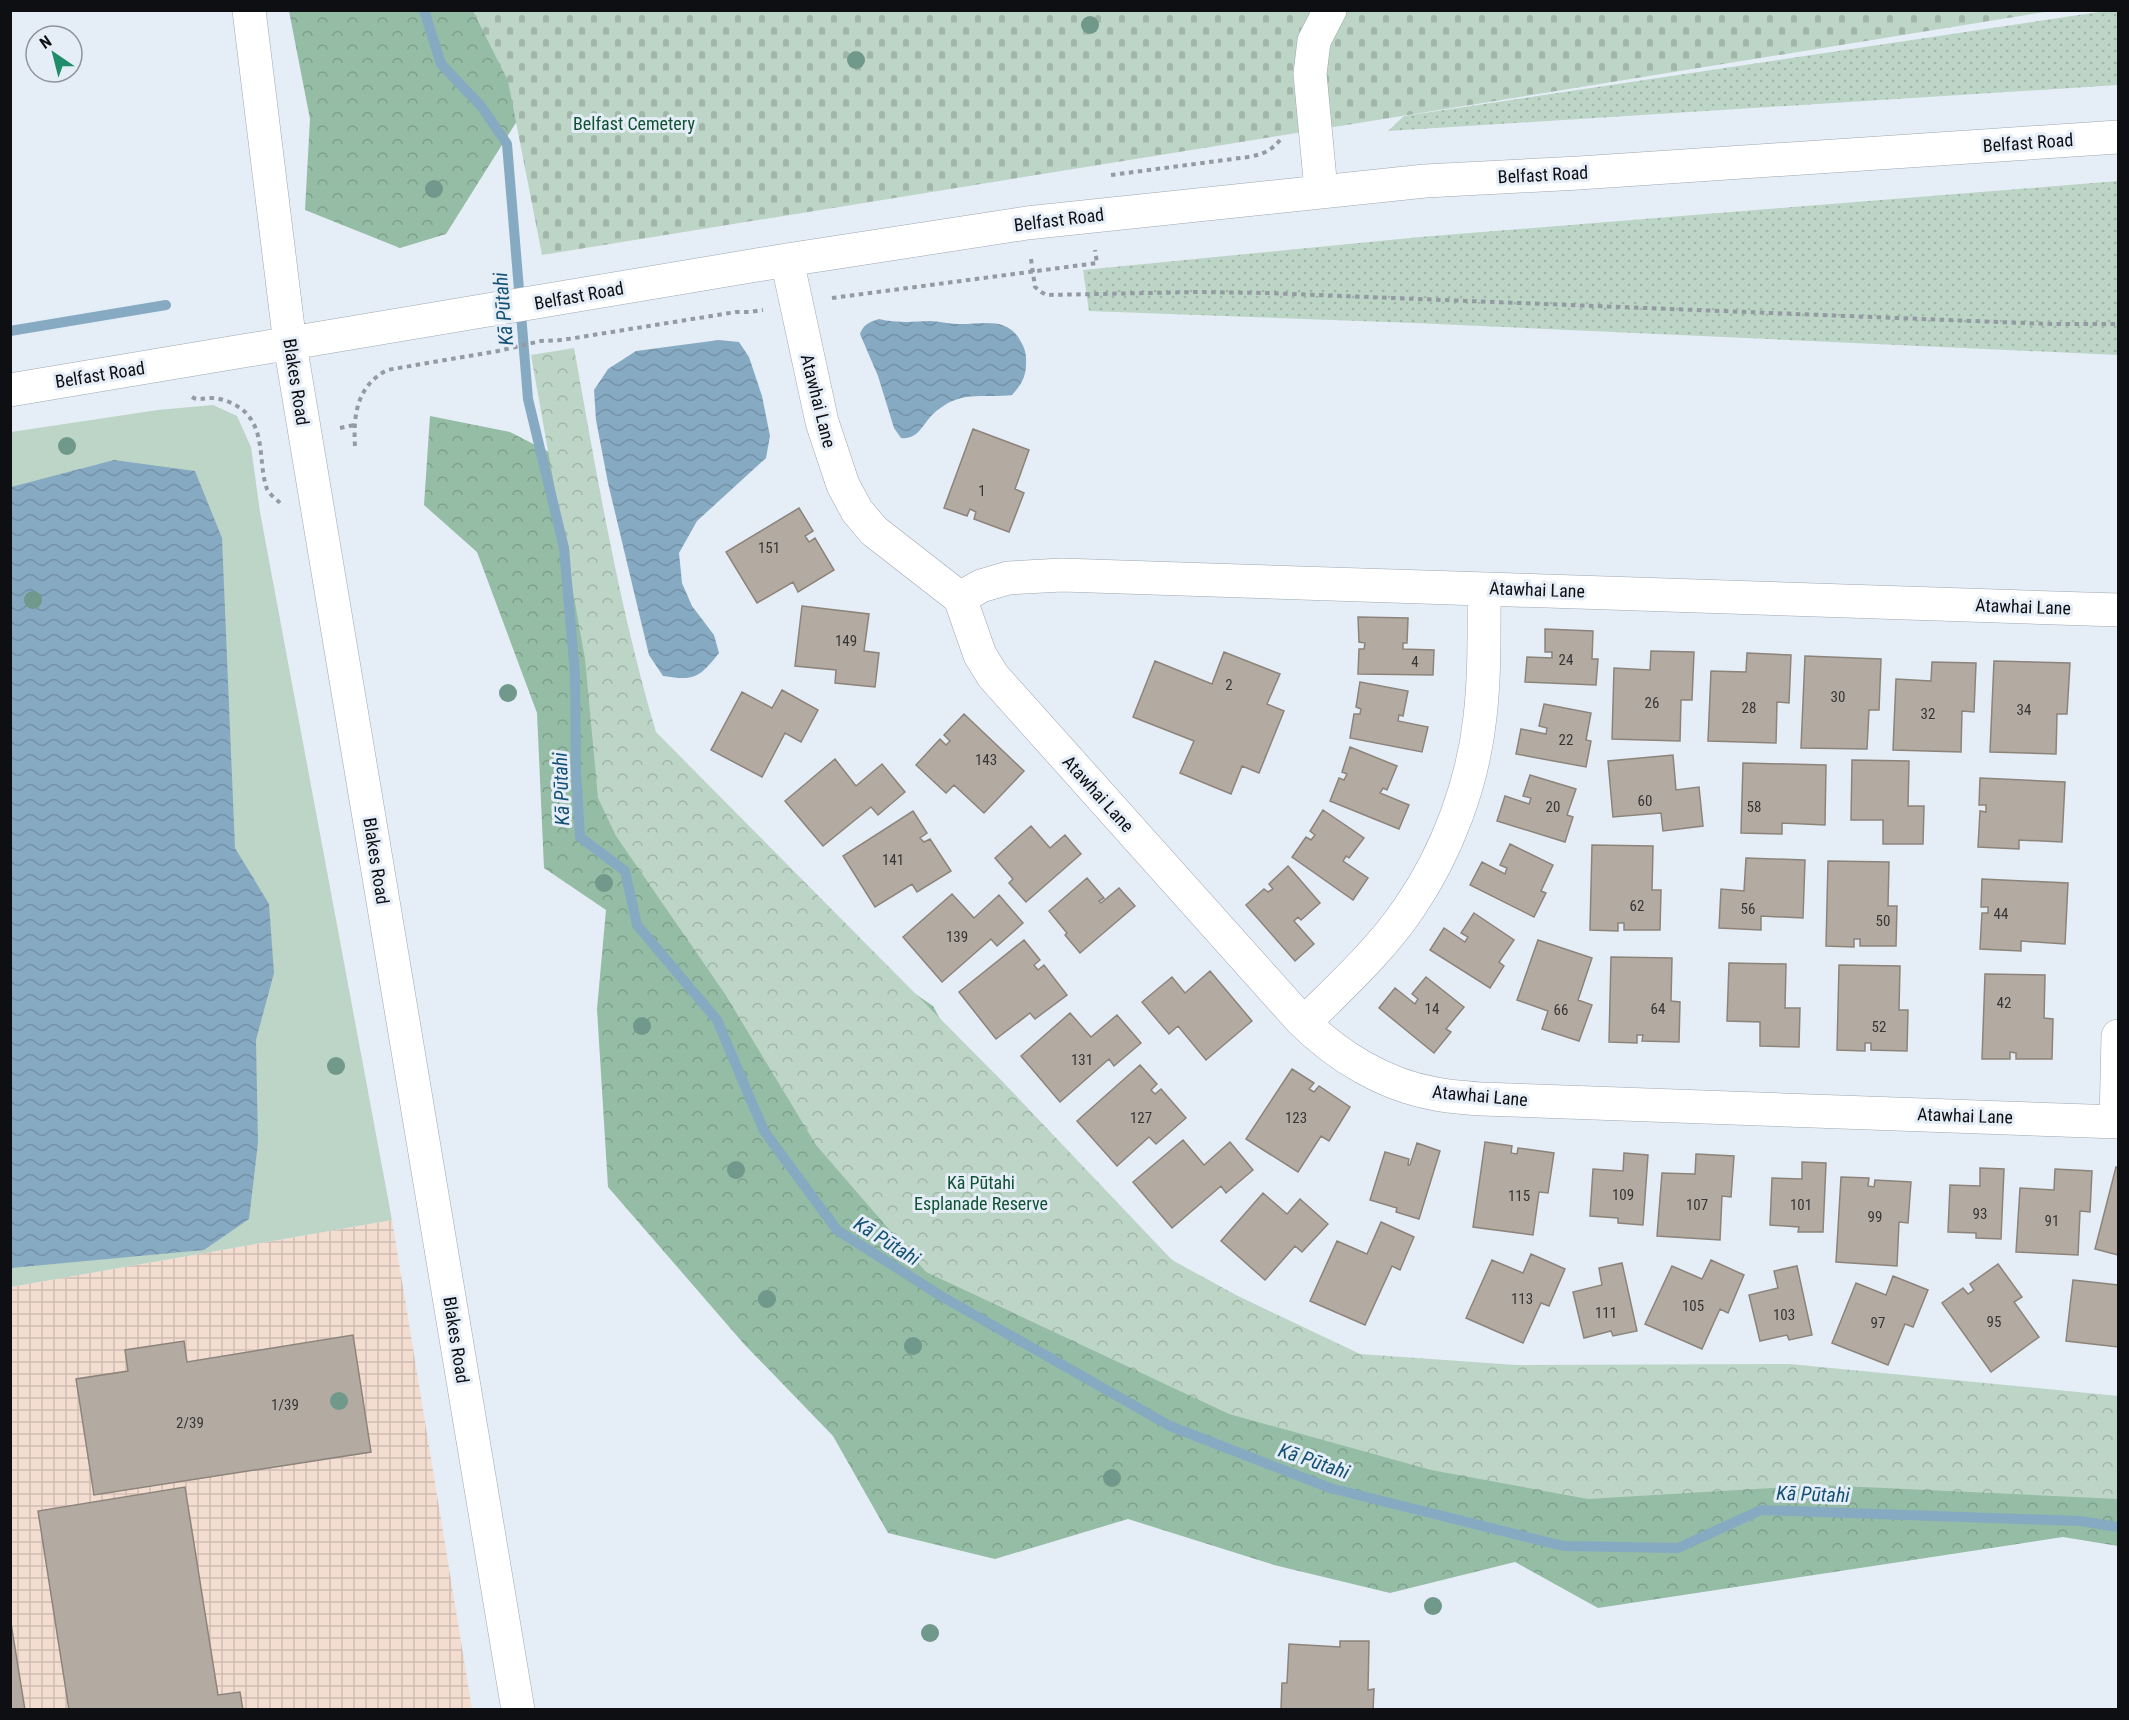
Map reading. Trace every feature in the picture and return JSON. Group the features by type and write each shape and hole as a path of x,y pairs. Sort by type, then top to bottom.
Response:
{"street":[{"name":"Blakes Road","path":"249,10 290,344 518,1710"},
{"path":"1322,190 1310,74 1314,41 1330,10"},
{"name":"Belfast Road","path":"10,390 787,260 1027,223 1322,190 1425,181 2118,137"},
{"name":"Atawhai Lane","path":"787,260 822,422 843,485 857,510 874,531 960,598 980,655 993,675 1304,1023 1360,1066 1383,1078 1436,1094 1482,1099 2117,1122"},
{"name":"Atawhai Lane","path":"960,598 981,586 1008,578 1062,575 2118,610"},
{"path":"1304,1023 1375,951 1409,908 1440,855 1459,806 1472,762 1480,719 1484,669 1484,589"},
{"path":"2117,1122 2118,1036"}],"path":[{"path":"1110,175 1262,154 1273,148 1282,136"},
{"path":"1027,223 1035,287 1047,295 1267,293 2049,324 2118,324"},
{"path":"834,298 1097,263 1096,257"},
{"path":"356,446 354,425 357,406 368,384 387,370 498,351 541,341 562,340 760,310"},
{"path":"189,395 196,399 227,400 245,412 254,425 260,444 268,490 277,499"},
{"path":"346,426 354,425"},
{"path":"260,444 267,442"}],"shaded area":[{"path":"392,1220 472,1709 11,1710 11,1287"}],"green space":[{"path":"2112,10 2118,11 2118,85 1388,131 1404,116"},
{"path":"289,11 557,11 547,73 446,234 400,248 305,210 310,119"},
{"name":"Belfast Cemetery","path":"473,11 2051,11 542,255 508,81"},
{"path":"2118,181 2118,355 1415,323 1089,311 1083,270 1420,237"},
{"name":"Kā Pūtahi Esplanade Reserve","path":"574,348 620,589 656,732 1003,1082 1172,1260 1236,1295 1360,1354 1516,1365 1790,1364 2118,1396 2118,1499 1820,1485 1588,1499 1431,1470 1229,1414 926,1272 816,1145 725,994 616,836 598,798 585,659 531,355"},
{"path":"213,405 237,416 251,447 260,512 392,1220 11,1287 11,432 158,410"},
{"path":"430,416 510,432 586,471 641,756 870,963 933,1006 992,1114 1091,1199 1313,1366 2118,1462 2118,1546 2063,1537 1598,1608 1515,1562 1390,1593 1274,1565 1128,1519 995,1559 888,1533 833,1436 744,1344 608,1187 597,1009 606,910 544,868 537,713 477,552 424,505"}],"water":[{"path":"879,319 898,322 990,323 1006,326 1018,337 1025,349 1024,378 1012,395 972,396 948,403 933,414 912,437 901,438 894,428 878,376 860,334 867,324"},
{"path":"719,340 739,342 749,357 762,396 770,436 766,458 697,521 679,553 682,583 692,606 714,635 719,653 696,676 682,678 663,676 649,655 608,483 596,420 594,390 608,369 636,351"},
{"path":"114,460 195,471 222,538 235,848 269,904 274,973 256,1040 258,1143 249,1219 204,1250 11,1268 11,487"}],"building":[{"path":"973,429 1029,450 1015,489 1024,493 1009,532 974,519 976,512 970,509 967,516 944,508"},
{"path":"799,508 813,531 805,536 809,542 815,538 834,570 798,592 793,582 757,603 726,552"},
{"path":"802,606 869,614 864,651 879,653 875,687 835,683 836,670 795,666"},
{"path":"1358,617 1408,618 1407,643 1403,643 1403,649 1434,650 1433,675 1358,674 1359,649 1364,649 1365,643 1359,642"},
{"path":"1545,629 1593,631 1592,659 1598,659 1596,685 1525,682 1527,657 1552,658 1552,652 1545,652"},
{"path":"1651,651 1694,652 1692,700 1681,700 1680,741 1612,739 1614,668 1650,670"},
{"path":"1224,652 1280,674 1267,704 1284,711 1259,773 1242,766 1231,794 1180,773 1194,741 1133,717 1155,661 1212,684"},
{"path":"1747,653 1791,655 1789,703 1777,702 1776,743 1708,741 1711,671 1746,672"},
{"path":"1805,656 1881,659 1879,710 1869,710 1867,749 1801,748"},
{"path":"1994,661 2070,663 2067,714 2057,714 2056,754 1990,752"},
{"path":"1932,662 1976,663 1974,712 1962,711 1961,752 1893,750 1896,679 1931,681"},
{"path":"1360,682 1408,691 1403,716 1399,715 1398,721 1428,727 1422,752 1350,738 1354,714 1360,714 1361,709 1356,707"},
{"path":"782,690 818,710 801,742 785,733 762,777 711,750 742,692 772,708"},
{"path":"1544,704 1591,713 1586,740 1591,741 1586,767 1516,754 1521,729 1546,734 1547,728 1539,726"},
{"path":"964,714 1024,771 984,813 954,785 946,793 916,765 940,739 946,745 950,741 944,735"},
{"path":"1350,747 1397,766 1387,790 1383,788 1380,793 1409,805 1399,829 1330,801 1339,778 1344,780 1347,774 1342,772"},
{"path":"1673,755 1676,790 1699,787 1703,826 1663,831 1661,813 1613,817 1608,761"},
{"path":"835,759 856,786 882,764 905,792 878,815 871,807 823,846 785,801"},
{"path":"1852,760 1909,761 1908,806 1924,806 1923,844 1883,844 1883,820 1851,820"},
{"path":"1743,763 1826,765 1825,825 1782,823 1782,834 1741,833"},
{"path":"1530,775 1576,789 1567,815 1573,817 1565,842 1497,821 1505,796 1529,804 1531,798 1523,796"},
{"path":"1980,778 2065,782 2062,842 2019,840 2019,849 1978,847 1980,811 1986,812 1986,805 1979,805"},
{"path":"1323,810 1364,838 1349,858 1346,856 1343,861 1368,878 1353,900 1292,857 1306,837 1311,840 1315,835 1310,831"},
{"path":"913,811 927,833 920,838 924,842 930,839 951,871 917,892 912,884 875,907 843,856"},
{"path":"1031,826 1050,848 1065,835 1081,854 1026,902 1009,883 1013,879 995,858"},
{"path":"1510,844 1553,865 1541,891 1546,893 1534,917 1470,885 1482,862 1505,874 1507,868 1500,865"},
{"path":"1592,845 1653,846 1652,890 1661,890 1660,930 1624,930 1624,923 1618,923 1618,931 1590,930"},
{"path":"1746,858 1805,860 1803,918 1761,916 1761,930 1719,928 1721,889 1744,891"},
{"path":"1828,861 1889,862 1888,906 1897,906 1896,946 1860,946 1860,939 1854,939 1854,947 1826,946"},
{"path":"1288,866 1320,903 1301,920 1298,917 1294,921 1314,944 1295,961 1246,905 1264,889 1268,892 1273,889 1269,884"},
{"path":"1087,878 1104,898 1099,901 1101,903 1119,888 1135,906 1080,953 1049,911"},
{"path":"1982,879 2068,883 2065,944 2021,941 2021,951 1980,949 1982,913 1988,913 1988,907 1981,907"},
{"path":"952,894 974,918 999,895 1023,923 997,946 991,939 942,982 903,937"},
{"path":"1474,913 1514,940 1499,962 1504,966 1490,988 1430,950 1444,928 1465,942 1468,937 1461,933"},
{"path":"1024,940 1040,960 1034,965 1038,970 1044,965 1067,995 1035,1019 1030,1013 996,1039 959,992"},
{"path":"1538,940 1592,958 1578,1000 1592,1005 1579,1041 1542,1029 1548,1011 1517,1000"},
{"path":"1611,957 1672,958 1671,1001 1680,1002 1679,1042 1642,1041 1643,1035 1637,1035 1637,1043 1609,1042"},
{"path":"1729,963 1786,964 1785,1008 1800,1008 1799,1047 1760,1046 1760,1022 1727,1021"},
{"path":"1839,965 1900,966 1899,1010 1908,1010 1907,1051 1871,1050 1871,1043 1865,1043 1865,1051 1837,1050"},
{"path":"1210,971 1252,1021 1206,1060 1178,1026 1169,1034 1142,1002 1172,977 1185,993"},
{"path":"1985,974 2045,975 2044,1018 2053,1019 2052,1059 2016,1059 2016,1053 2010,1052 2010,1059 1982,1059"},
{"path":"1426,977 1464,1007 1446,1029 1451,1032 1434,1053 1379,1008 1395,988 1415,1004 1418,999 1412,994"},
{"path":"1070,1013 1091,1037 1117,1015 1141,1043 1114,1066 1109,1059 1060,1102 1021,1056"},
{"path":"1140,1065 1157,1084 1151,1090 1155,1094 1161,1089 1186,1118 1156,1144 1149,1137 1117,1166 1077,1121"},
{"path":"1292,1069 1314,1083 1309,1089 1314,1092 1319,1086 1350,1107 1329,1141 1321,1136 1298,1172 1246,1139"},
{"path":"1183,1140 1204,1165 1230,1142 1253,1170 1226,1193 1221,1186 1172,1228 1133,1182"},
{"path":"1485,1142 1512,1146 1511,1153 1517,1154 1518,1148 1554,1153 1548,1193 1539,1192 1533,1235 1473,1227"},
{"path":"1417,1143 1440,1151 1419,1219 1396,1212 1397,1208 1370,1200 1385,1152 1409,1159 1408,1165 1410,1165"},
{"path":"1624,1153 1648,1155 1643,1225 1618,1223 1618,1218 1590,1216 1593,1169 1623,1171"},
{"path":"1696,1154 1734,1156 1731,1197 1722,1196 1720,1240 1657,1236 1662,1173 1695,1174"},
{"path":"1802,1162 1826,1163 1823,1232 1798,1232 1799,1227 1770,1225 1772,1178 1802,1179"},
{"path":"2116,1167 2118,1168 2118,1255 2095,1249"},
{"path":"1980,1168 2004,1169 2001,1239 1976,1238 1976,1233 1948,1232 1950,1185 1980,1186"},
{"path":"2055,1169 2092,1171 2090,1212 2080,1211 2078,1255 2016,1252 2020,1188 2054,1190"},
{"path":"1841,1177 1869,1178 1868,1186 1874,1187 1875,1180 1911,1182 1908,1223 1899,1222 1897,1266 1836,1262"},
{"path":"1263,1193 1287,1214 1300,1199 1328,1224 1302,1252 1295,1246 1265,1280 1221,1241"},
{"path":"1381,1222 1414,1237 1400,1270 1392,1266 1365,1325 1310,1301 1337,1241 1367,1254"},
{"path":"1531,1254 1565,1269 1549,1306 1541,1303 1523,1343 1466,1318 1492,1260 1523,1273"},
{"path":"1711,1260 1744,1275 1728,1313 1720,1309 1702,1349 1645,1324 1672,1266 1702,1279"},
{"path":"1622,1263 1637,1331 1613,1336 1611,1331 1584,1338 1573,1292 1602,1285 1599,1268"},
{"path":"1998,1264 2022,1297 2014,1302 2039,1337 1991,1372 1942,1303 1963,1288 1968,1294 1974,1290 1970,1284"},
{"path":"1797,1266 1812,1335 1789,1340 1787,1335 1760,1341 1749,1295 1778,1288 1774,1271"},
{"path":"1893,1276 1928,1290 1913,1327 1905,1324 1888,1365 1832,1343 1856,1283 1886,1295"},
{"path":"2073,1280 2118,1285 2118,1347 2066,1341"},
{"path":"353,1335 371,1452 94,1495 76,1379 128,1371 125,1350 184,1341 187,1362"},
{"path":"185,1487 218,1695 240,1692 243,1710 69,1710 38,1511"},
{"path":"10,1617 25,1710 10,1710"},
{"path":"1340,1641 1369,1641 1368,1690 1374,1689 1373,1710 1281,1709 1282,1683 1287,1683 1289,1644 1340,1647"}],"waterway":[{"name":"Kā Pūtahi","path":"424,10 441,64 481,106 507,144 528,399 564,548 575,674 576,771 580,837 625,871 637,925 717,1020 764,1131 837,1230 941,1296 1170,1426 1330,1488 1563,1546 1678,1548 1761,1510 2080,1521 2118,1527"},
{"path":"10,331 166,305"}]}
